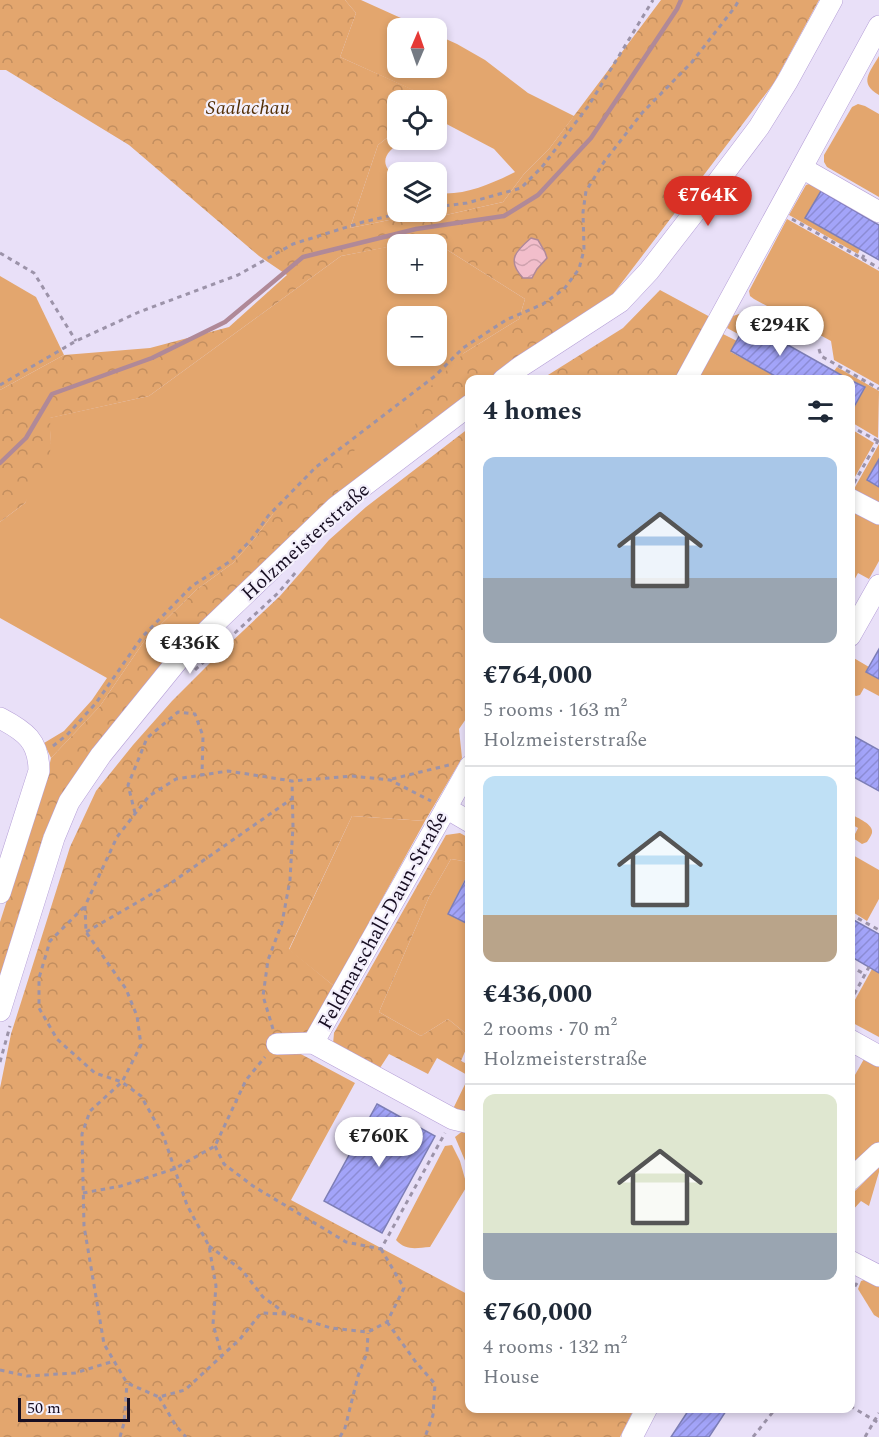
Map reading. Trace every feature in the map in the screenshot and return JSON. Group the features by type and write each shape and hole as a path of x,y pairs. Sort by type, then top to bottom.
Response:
{"street":[{"path":"510,375 620,302 649,271 759,127 787,82 832,0"},
{"path":"689,375 879,26"},
{"path":"802,168 879,212"},
{"name":"Holzmeisterstraße","path":"6,1014 54,838 69,802 101,754 183,654 336,507 465,409"},
{"path":"855,501 879,514"},
{"path":"855,627 879,585"},
{"path":"0,718 21,731 32,742 39,757 39,771 0,893"},
{"name":"Feldmarschall-Daun-Straße","path":"313,1043 446,808 461,765"},
{"path":"446,808 465,819"},
{"path":"277,1044 313,1043 461,1121"},
{"path":"855,1043 879,1056"},
{"path":"855,1175 879,1153"},
{"path":"855,1264 879,1276"},
{"path":"632,1437 644,1413"}],"path":[{"path":"447,206 467,203 521,188 542,167 589,105 653,0"},
{"path":"39,757 67,735 96,703 142,637 192,586 229,562 251,540 268,516 316,467 435,376 463,348 506,320 543,304 564,289 579,269 584,250 583,212 586,192 604,162 642,112 692,62 739,0"},
{"path":"778,212 879,268"},
{"path":"0,385 76,341 139,312 237,275 292,244 387,216"},
{"path":"0,253 34,273 76,341"},
{"path":"862,259 865,253"},
{"path":"819,349 821,356 854,375"},
{"path":"855,375 879,389"},
{"path":"855,428 878,440 855,481"},
{"path":"195,670 278,593 302,566"},
{"path":"135,813 129,785 147,738 178,712 195,714 203,736 202,775"},
{"path":"222,1356 213,1324 216,1286 209,1246 187,1205 163,1135 141,1096 122,1082 95,1073 57,1039 39,1008 39,978 50,941 85,906 117,837 135,813 149,796 176,779 228,771 292,782 352,776 390,780 461,765"},
{"path":"390,780 446,808"},
{"path":"83,1193 121,1186 174,1169 215,1146 246,1080 277,1044 263,996 268,960 282,923 290,880 293,826 292,782"},
{"path":"86,932 171,883 293,798"},
{"path":"85,906 86,932 126,989 137,1016 141,1045 122,1082 90,1111 82,1134 84,1226 104,1344 127,1383 124,1423 120,1437"},
{"path":"855,917 879,930"},
{"path":"855,994 869,967"},
{"path":"855,969 866,975"},
{"path":"0,1062 6,1014"},
{"path":"381,1249 461,1121"},
{"path":"159,1397 185,1390 240,1339 261,1313 286,1314 331,1328 368,1332 387,1322 404,1288 381,1249 346,1242 253,1186 224,1164 215,1146"},
{"path":"209,1246 242,1270 263,1297 286,1314"},
{"path":"387,1322 435,1384 433,1415 425,1437"},
{"path":"340,1437 345,1428 358,1376 367,1353 368,1332"},
{"path":"0,1370 27,1376 75,1373 114,1361"},
{"path":"127,1383 159,1397 176,1426 186,1437"},
{"path":"855,1409 877,1421"},
{"path":"753,1437 772,1413"},
{"path":"865,1437 877,1421 879,1413"}],"green space":[{"name":"Saalachau","path":"0,0 345,0 356,13 340,57 414,90 387,90 387,138 378,145 350,228 387,220 447,222 447,215 503,202 524,174 549,149 661,0 819,0 774,83 607,302 503,375 465,375 465,402 408,442 431,386 464,353 519,319 525,299 447,250 447,234 387,234 387,247 341,256 149,396 50,418 49,463 25,503 0,522 0,390 64,355 150,348 229,327 287,275 259,256 129,145 6,70 0,70"},
{"path":"345,0 361,0 401,18 387,18 387,78 447,78 447,40 485,60 528,93 574,116 503,202 447,215 447,193 467,191 487,185 515,172 494,149 447,124 447,90 413,90 340,57 356,13"},
{"path":"879,56 879,95 867,82"},
{"path":"858,104 879,114 879,197 827,167 824,162 824,155 852,107"},
{"path":"387,138 387,150 391,150 385,163 387,168 387,220 350,228 378,145"},
{"path":"812,183 856,206 854,210 805,218 860,249 858,254 789,215 806,185"},
{"path":"787,219 879,271 879,385 834,360 831,341 750,296 749,291"},
{"path":"387,247 387,294 447,294 447,250 525,299 519,319 464,353 408,442 336,495 273,514 233,563 196,590 145,640 100,706 51,758 44,743 64,731 92,700 107,678 0,618 0,522 25,503 51,442 49,418 149,396 341,256"},
{"path":"0,276 36,297 64,355 0,390"},
{"path":"660,290 712,318 678,375 548,375 623,328"},
{"path":"739,314 770,330 768,334 740,335 727,328 733,316"},
{"path":"723,334 737,341 731,352 774,375 700,375"},
{"path":"837,367 851,375 842,375 834,371"},
{"path":"855,377 879,391 878,438 855,424 855,406 865,387 855,382"},
{"path":"465,431 465,720 459,729 462,758 425,821 352,816 289,949 334,986 297,1052 355,1083 291,1200 465,1293 465,1413 632,1413 620,1437 0,1437 0,1088 11,1034 70,847 96,791 133,745 172,701 280,596 329,540 366,507"},
{"path":"855,431 874,443 855,477"},
{"path":"360,437 336,495 176,648 44,834 0,976 0,922 51,758 100,706 145,640 196,590 233,563 273,514 321,465"},
{"path":"879,444 879,459 867,480 879,487 879,504 855,490"},
{"path":"855,510 879,524 879,561 869,579 858,573 855,579"},
{"path":"855,659 869,667 866,672 879,679 879,696 864,688 860,695 856,696"},
{"path":"352,816 425,821 334,986 289,950"},
{"path":"855,816 872,830 867,842 862,844 855,839 858,828 855,826"},
{"path":"460,833 465,836 465,861 451,859 429,897 379,1012 421,1036 448,1019 465,1033 465,1052 461,1061 465,1063 465,1074 437,1058 428,1074 389,1054 378,1071 333,1044 334,1033 446,835"},
{"path":"855,856 879,870 879,899 867,921 855,914"},
{"path":"451,859 465,861 465,879 448,914 465,923 465,1033 448,1019 421,1036 379,1012 429,897"},
{"path":"872,969 879,973 879,1037 855,1024 855,1000"},
{"path":"864,1059 879,1067 879,1147 855,1168 855,1075"},
{"path":"465,1084 465,1115 452,1111"},
{"path":"465,1130 465,1161 455,1137"},
{"path":"452,1145 460,1161 465,1179 465,1189 430,1247 404,1246 396,1240 445,1146"},
{"path":"879,1168 869,1206 861,1201 855,1208 855,1191"},
{"path":"867,1279 879,1286 879,1318 874,1315 858,1289 861,1281"}],"water":[{"path":"531,238 538,240 547,258 532,278 523,278 515,266 515,256"}],"building":[{"path":"821,191 879,225 879,260 805,218"},
{"path":"747,322 841,375 773,375 731,351"},
{"path":"855,382 865,387 855,405"},
{"path":"879,459 879,487 867,480"},
{"path":"879,649 879,679 866,672"},
{"path":"855,737 879,750 879,791 855,778"},
{"path":"465,881 465,922 448,914"},
{"path":"855,921 879,934 879,973 855,959"},
{"path":"377,1104 435,1136 382,1233 324,1201"},
{"path":"687,1413 725,1413 709,1437 671,1437"}],"waterway":[{"path":"0,463 26,438 52,394 152,358 225,322 303,257 416,229 504,216 538,195 591,138 681,0"}]}
